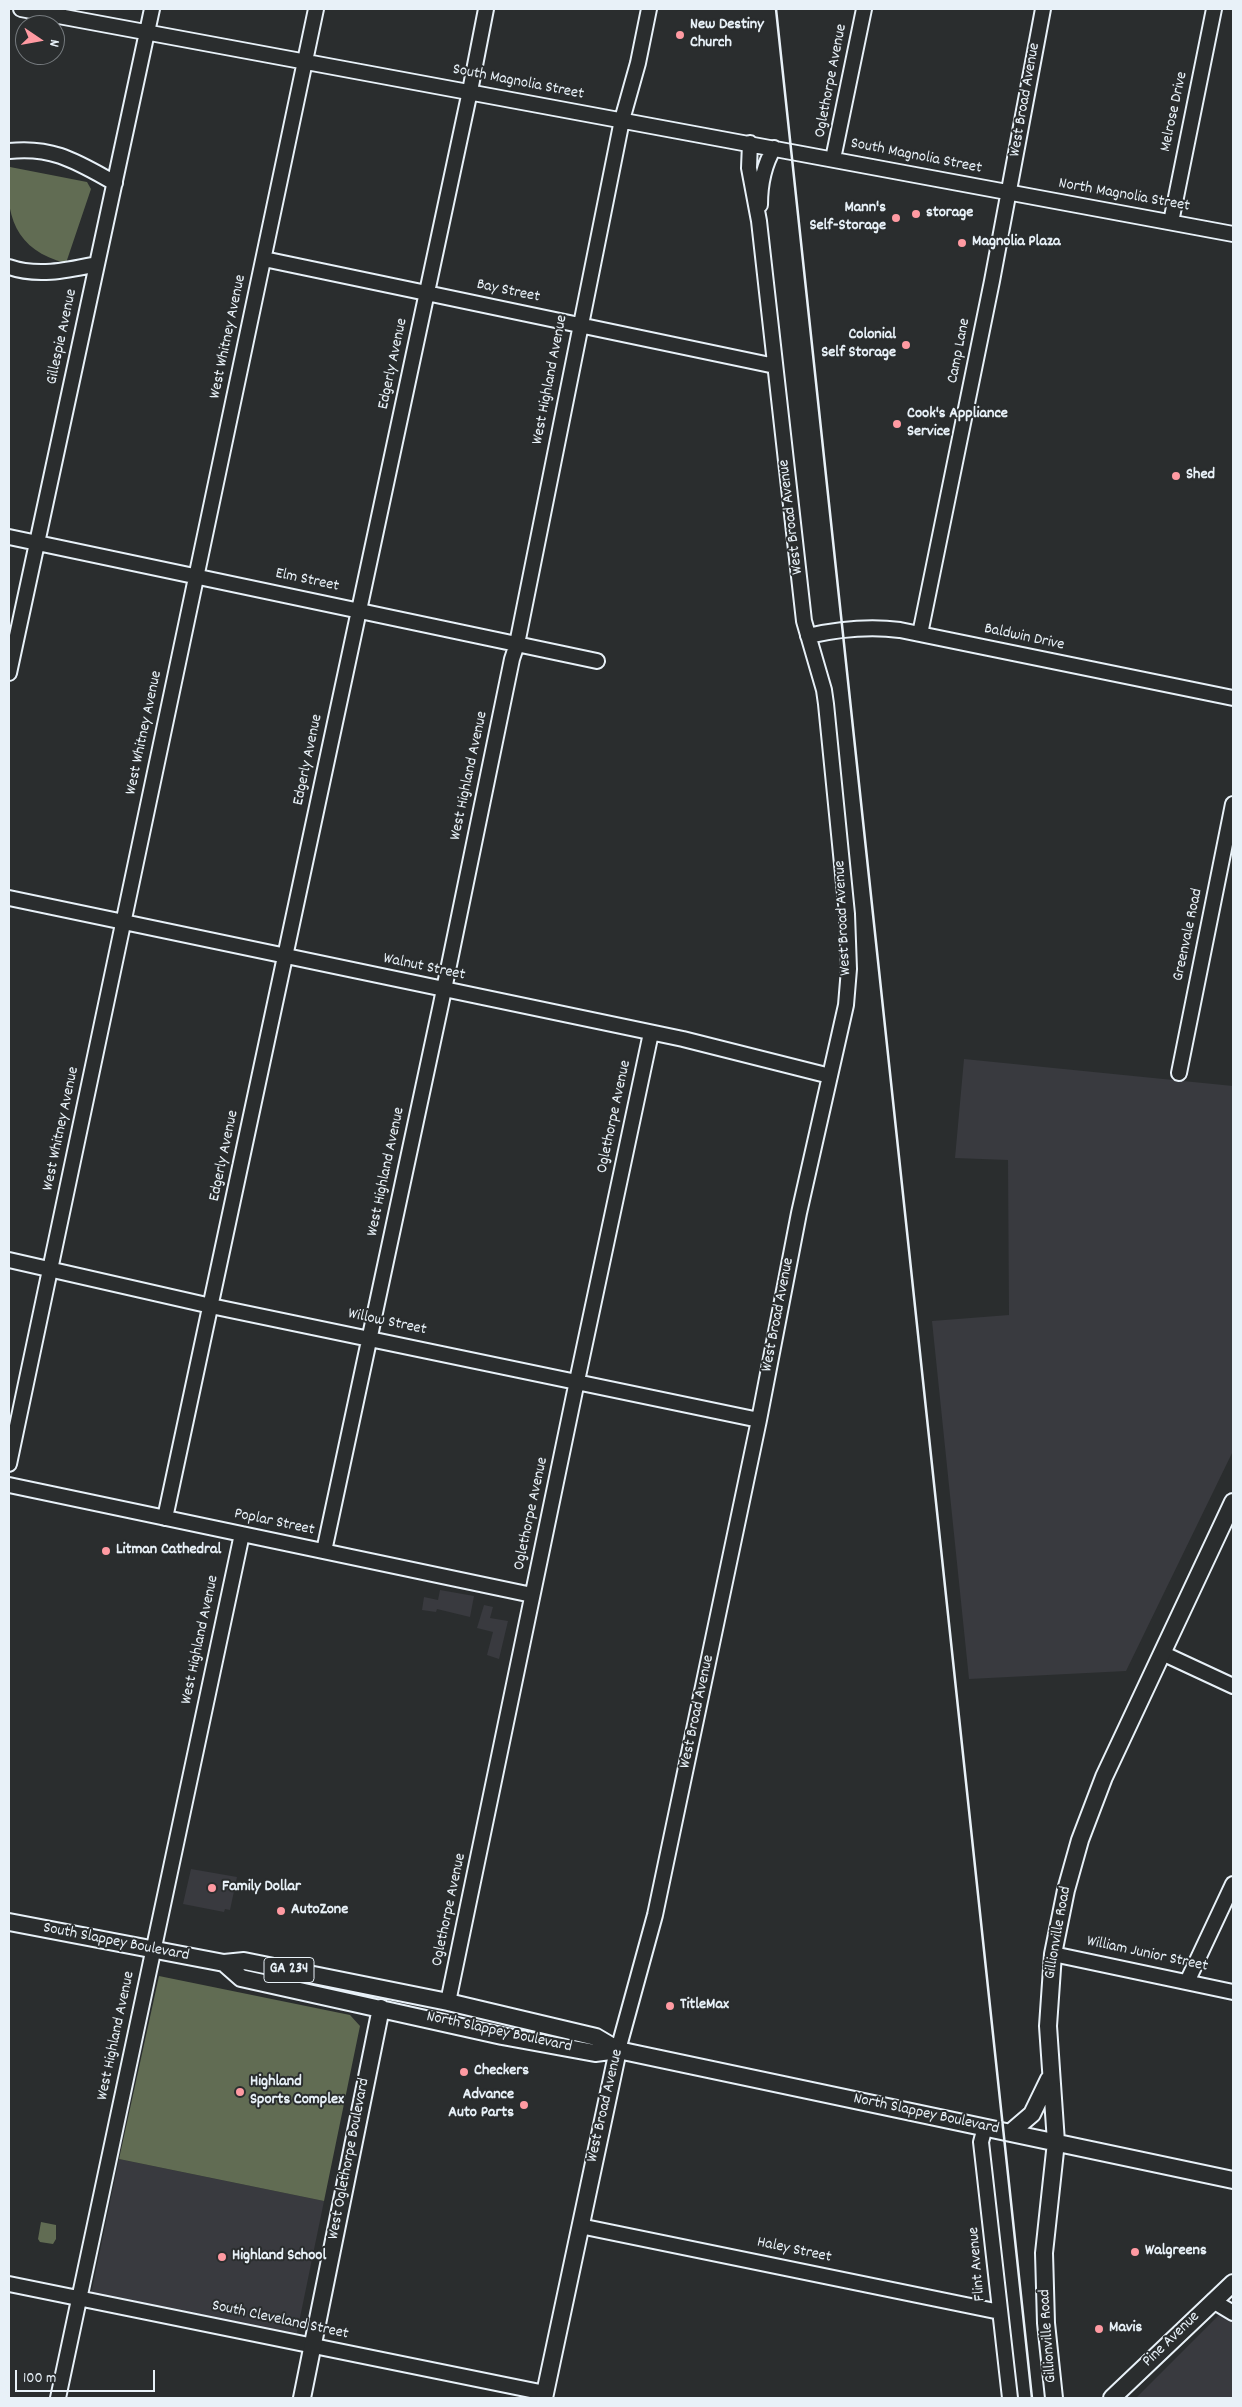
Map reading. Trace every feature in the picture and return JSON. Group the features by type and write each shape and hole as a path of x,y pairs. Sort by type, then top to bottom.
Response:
{"main road":[{"name":"Gillionville Road","path":"1054,2398 1046,2323 1044,2253 1056,2142 1050,2076 1048,2018 1053,1954 1066,1890 1080,1840 1104,1777 1233,1502"},
{"name":"South Slappey Boulevard","path":"9,1922 224,1963 244,1961 414,1995"},
{"name":"South Slappey Boulevard","path":"224,1963 241,1978 381,2008"},
{"path":"355,1983 381,2008 414,1995"},
{"name":"North Slappey Boulevard","path":"414,1995 596,2037 618,2050 1233,2180"},
{"name":"North Slappey Boulevard","path":"381,2008 502,2036 595,2053 618,2050"},
{"name":"West Oglethorpe Boulevard","path":"302,2398 381,2008"},
{"name":"West Broad Avenue","path":"544,2395 618,2050"},
{"path":"1011,2132 1032,2114 1050,2076"},
{"name":"Pine Avenue","path":"1112,2398 1233,2283"}],"street":[{"name":"South Magnolia Street","path":"21,9 1009,192"},
{"name":"Gillespie Avenue","path":"9,673 152,9"},
{"name":"West Whitney Avenue","path":"9,1464 316,9"},
{"name":"Edgerly Avenue","path":"166,1518 486,9"},
{"name":"West Highland Avenue","path":"324,1551 512,660 517,644 622,120 638,64 649,9"},
{"name":"Oglethorpe Avenue","path":"833,159 864,9"},
{"name":"West Broad Avenue","path":"1009,192 1043,9"},
{"name":"Melrose Drive","path":"1171,222 1214,9"},
{"name":"West Broad Avenue","path":"618,2050 655,1915 759,1420 799,1213 846,1005 849,969 847,914 824,690 804,621 759,221 749,168 750,144"},
{"name":"West Broad Avenue","path":"759,221 763,176 774,148"},
{"path":"9,151 31,149 65,157 86,166 114,183"},
{"name":"North Magnolia Street","path":"1009,192 1233,234"},
{"name":"Camp Lane","path":"920,634 1009,192"},
{"name":"Bay Street","path":"264,259 775,366"},
{"path":"9,267 24,271 50,272 97,264"},
{"name":"Elm Street","path":"9,537 597,660"},
{"name":"Baldwin Drive","path":"808,636 834,630 881,627 1233,698"},
{"name":"Greenvale Road","path":"1178,1072 1233,804"},
{"name":"Walnut Street","path":"9,898 651,1033 830,1076"},
{"name":"Oglethorpe Avenue","path":"448,2002 651,1033"},
{"name":"Willow Street","path":"9,1260 51,1268 211,1306 759,1420"},
{"name":"Poplar Street","path":"9,1485 532,1595"},
{"name":"West Highland Avenue","path":"58,2398 152,1949 242,1534"},
{"path":"1162,1653 1233,1686"},
{"path":"1187,1982 1233,1884"},
{"name":"William Junior Street","path":"1053,1954 1233,1992"},
{"name":"Flint Avenue","path":"985,2127 981,2142 990,2203 1010,2398"},
{"name":"Haley Street","path":"580,2226 1000,2312"},
{"name":"South Cleveland Street","path":"9,2284 313,2345 544,2395"},
{"path":"1213,2301 1233,2313"}],"shaded area":[{"path":"964,1059 1233,1086 1233,1451 1126,1671 969,1679 932,1321 1009,1315 1008,1160 955,1158"},
{"path":"440,1590 474,1596 470,1617 437,1609 436,1612 422,1610 424,1597 438,1600"},
{"path":"484,1605 493,1607 490,1618 508,1621 499,1659 487,1655 493,1632 477,1628"},
{"path":"191,1869 237,1877 230,1910 225,1909 224,1912 183,1904"},
{"path":"119,2159 324,2201 296,2337 91,2294"},
{"path":"1229,2305 1233,2306 1233,2398 1136,2398"}],"green space":[{"path":"10,167 87,182 91,189 66,263 35,250 24,240 17,228 11,215 9,200"},
{"name":"Highland Sports Complex","path":"159,1976 350,2015 360,2026 324,2201 119,2159"},
{"path":"41,2222 56,2225 56,2239 53,2244 40,2242 38,2239"}],"railway":[{"path":"776,9 1032,2398"}],"place":[{"name":"New Destiny Church","path":"680,35"},
{"name":"storage","path":"916,214"},
{"name":"Mann's Self-Storage","path":"896,218"},
{"name":"Magnolia Plaza","path":"962,243"},
{"name":"Colonial Self Storage","path":"906,345"},
{"name":"Cook's Appliance Service","path":"897,424"},
{"name":"Shed","path":"1176,476"},
{"name":"Litman Cathedral","path":"106,1551"},
{"name":"Family Dollar","path":"212,1888"},
{"name":"AutoZone","path":"281,1911"},
{"name":"TitleMax","path":"670,2006"},
{"name":"Checkers","path":"464,2072"},
{"name":"Highland Sports Complex","path":"240,2092"},
{"name":"Advance Auto Parts","path":"524,2105"},
{"name":"Walgreens","path":"1135,2252"},
{"name":"Highland School","path":"222,2257"},
{"name":"Mavis","path":"1099,2329"}]}
